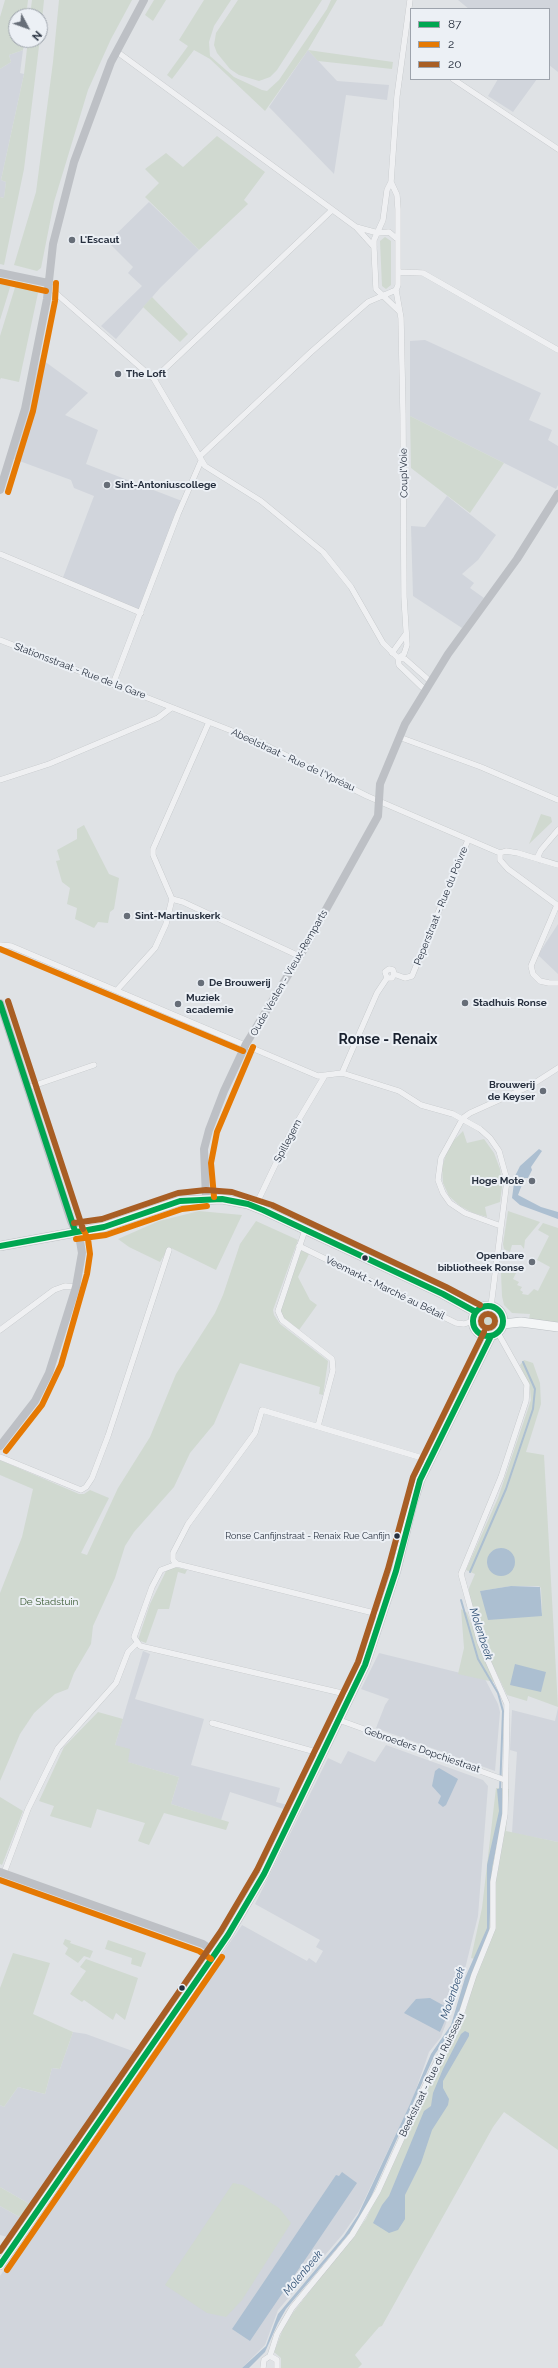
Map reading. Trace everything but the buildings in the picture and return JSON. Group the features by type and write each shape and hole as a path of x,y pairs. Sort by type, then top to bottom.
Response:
{"main road":[{"name":"Veemarkt - Marché au Bétail","path":"0,1246 75,1231 104,1228 180,1201 206,1198 230,1200 255,1206 322,1237 475,1317"},
{"path":"494,1335 478,1332 475,1317 483,1307 491,1306 501,1314 503,1324"},
{"path":"0,2264 215,1952 256,1888 323,1754 365,1665 403,1546 412,1505 430,1460 494,1335 503,1324 521,1322 558,1327"}],"street":[{"path":"0,490 25,409 47,299 48,283 59,218 74,162 92,108 116,51 144,0"},
{"path":"399,312 375,286 374,240 383,220 387,190 391,182 397,96 410,0"},
{"path":"404,50 410,53"},
{"path":"116,51 356,227 374,248"},
{"path":"454,80 558,148"},
{"name":"Coupl'Voie","path":"391,182 397,195 398,229 396,238 398,272 396,290 399,312 403,414 406,650 404,654 398,658"},
{"path":"154,379 332,210"},
{"path":"356,227 378,233 389,232 396,238"},
{"path":"0,272 48,283 59,296 154,379 200,459 208,469 280,514 323,552 348,582 380,639 392,653 398,658 405,658 431,682"},
{"path":"398,272 423,273 558,350"},
{"path":"113,684 200,459 311,352 368,302 388,295 396,290"},
{"name":"Oude Vesten - Vieux-Remparts","path":"206,1198 203,1163 209,1130 246,1044 256,1032 373,826 379,813 378,799 382,779 399,737 425,690 457,641 517,559 558,494"},
{"path":"0,554 141,613"},
{"path":"392,653 405,635"},
{"name":"Stationsstraat - Rue de la Gare","path":"0,640 171,708"},
{"path":"398,658 399,666 425,690"},
{"path":"0,780 49,764 158,718 171,708"},
{"name":"Abeelstraat - Rue de l'Ypréau","path":"171,708 255,740 378,799 500,854"},
{"path":"117,990 155,948 166,924 172,899 153,854 153,849 209,722"},
{"path":"399,737 481,767 558,800"},
{"path":"540,860 538,856 541,850 558,830"},
{"name":"Peperstraat - Rue du Poivre","path":"394,974 407,979 414,973 468,840"},
{"path":"558,866 508,851 500,854 500,860 508,869 557,905 531,966 533,974 540,981 549,983 558,982"},
{"path":"172,899 183,902 299,956"},
{"path":"0,940 8,945 324,1077 342,1073 399,1092 429,1108 443,1110 463,1118 486,1134 502,1158 506,1173 507,1187 491,1306"},
{"path":"0,945 8,945"},
{"path":"342,1073 377,993 387,978 392,978 394,974 392,969 388,969 384,974 387,978"},
{"path":"0,1003 75,1231 80,1241 82,1253 76,1287 54,1362 43,1387 25,1415 0,1446"},
{"path":"27,1088 94,1065"},
{"path":"501,1226 460,1210 446,1198 440,1187 438,1172 441,1158 463,1118 474,1111 530,1086 558,1068"},
{"name":"Spillegem","path":"255,1206 289,1136 324,1077"},
{"path":"305,1230 278,1311 282,1320 328,1355 333,1362 318,1426"},
{"name":"Veemarkt - Marché au Bétail","path":"299,1246 456,1323 464,1324 475,1317"},
{"path":"0,1457 81,1490 86,1487 92,1478 108,1436 169,1250"},
{"path":"0,1330 54,1290 65,1286 76,1287"},
{"name":"Beekstraat - Rue du Ruisseau","path":"263,2368 264,2360 270,2356 277,2334 292,2308 352,2235 388,2170 433,2069 458,2024 474,1975 493,1928 493,1882 505,1814 504,1780 507,1704 480,1643 461,1574 501,1477 526,1401 527,1385 494,1335"},
{"path":"176,1563 172,1553 175,1547 188,1524 254,1433 262,1410 430,1460"},
{"path":"350,1695 139,1644 134,1637 135,1630 156,1578 161,1570 176,1563 376,1612 382,1615"},
{"path":"139,1644 128,1652 116,1683 58,1748 28,1809 2,1873 203,1944 215,1952"},
{"name":"Gebroeders Dopchiestraat","path":"339,1720 504,1780"},
{"path":"212,1723 323,1754"},
{"path":"270,2356 277,2360 278,2368"}],"shaded area":[{"path":"458,0 558,0 558,72 550,66 550,8 468,8"},
{"path":"23,50 20,73 24,74 1,180 6,182 4,198 0,197 0,69 11,62 9,55"},
{"path":"308,50 337,81 389,85 387,100 346,95 334,174 269,107"},
{"path":"497,80 536,80 513,112 488,96"},
{"path":"149,202 199,250 160,288 116,339 101,326 142,286 128,273 133,267 108,242"},
{"path":"425,340 541,393 529,420 552,430 548,440 558,446 558,485 556,489 410,416 410,341"},
{"name":"Sint-Antoniuscollege","path":"40,358 88,393 65,415 98,430 86,464 182,501 141,610 62,580 94,496 74,488 71,480 14,459"},
{"path":"447,496 496,535 478,560 462,574 474,583 470,588 484,598 462,628 413,596 411,526 425,527"},
{"path":"558,924 558,974 538,955"},
{"path":"143,1651 150,1654 135,1699 204,1719 191,1765 280,1788 276,1802 292,1806 290,1811 230,1792 221,1820 171,1804 179,1777 127,1762 115,1745"},
{"path":"379,1653 485,1679 498,1704 500,1712 495,1771 376,1728 389,1699 361,1689"},
{"path":"558,1708 558,1842 512,1833 517,1752 510,1750 512,1710 555,1721"},
{"path":"386,1745 483,1780 488,1786 478,1916 463,1977 441,2037 429,2052 413,2098 359,2211 343,2234 278,2310 265,2345 242,2368 0,2368 0,2276 242,1925 307,1961 309,1958 316,1963 323,1951 316,1947 320,1940 255,1904 328,1758 341,1764 348,1751 375,1762"},
{"path":"73,2032 86,2034 138,2053 33,2206 0,2187 0,2105 4,2107 18,2087 45,2094 52,2068 60,2069"},
{"path":"0,2206 23,2219 11,2238 0,2235"}],"green space":[{"path":"5,0 28,0 27,8 8,8 8,48 23,48 23,50 9,55 11,62 0,69 0,17"},
{"path":"32,0 44,0 43,8 31,8"},
{"path":"59,0 132,0 111,39 88,90 54,202 41,268 37,271 14,265 36,192 53,62"},
{"path":"154,0 166,0 153,21 145,15"},
{"path":"204,0 231,0 214,26 209,42 210,56 234,77 267,91 279,80 327,9 331,0 337,0 308,50 265,111 210,59 194,50 172,79 167,75 188,46 179,40"},
{"path":"238,0 322,0 277,70 270,77 259,81 239,75 230,69 217,53 214,45 216,33"},
{"path":"27,48 39,48 24,169 4,265 0,264 0,197 4,198 6,182 1,180 24,74"},
{"path":"308,50 393,62 392,69 318,61"},
{"path":"217,136 265,172 244,200 248,204 199,250 145,197 159,183 145,169 166,153 183,167"},
{"path":"385,237 391,241 391,285 386,289 382,286 380,241"},
{"path":"0,278 12,281 0,320"},
{"path":"17,281 32,285 38,293 19,382 1,378 0,380 0,336"},
{"path":"152,297 188,334 180,342 143,307"},
{"path":"410,416 504,463 470,513 411,468"},
{"path":"541,814 551,817 552,822 529,844"},
{"path":"84,825 109,874 119,878 114,909 110,912 108,923 98,922 94,928 75,919 77,908 67,904 70,888 62,882 56,861 60,860 57,850 77,839 77,829"},
{"path":"463,1131 467,1143 484,1139 494,1153 500,1169 502,1186 500,1202 485,1207 487,1217 473,1213 460,1206 449,1196 443,1183 442,1168 446,1154 453,1141"},
{"path":"199,1211 242,1215 216,1270 169,1247 160,1262 129,1247 118,1239 159,1221"},
{"path":"508,1211 540,1222 525,1240 524,1249 521,1245 512,1245 510,1252 504,1249 503,1244"},
{"name":"De Stadstuin","path":"256,1221 298,1240 273,1310 274,1315 280,1324 328,1361 323,1395 319,1394 320,1387 240,1363 214,1424 190,1453 174,1487 134,1532 125,1546 115,1578 93,1626 91,1644 74,1673 68,1689 55,1694 34,1713 20,1734 0,1781 0,1593 22,1537 33,1489 0,1475 0,1460 79,1494 84,1494 90,1490 109,1498 81,1553 87,1555 118,1488 150,1437 176,1374 215,1313 223,1295 240,1244"},
{"path":"543,1223 558,1228 558,1323 529,1319 530,1314 512,1313 504,1305 502,1296 501,1273 505,1264 516,1273 513,1279 519,1282 517,1285 522,1287 520,1290 523,1292 522,1294 528,1295 534,1289 538,1291 550,1267 537,1260 549,1236 538,1230"},
{"path":"301,1250 309,1254 298,1277 310,1300 317,1305 299,1330 282,1317 280,1311"},
{"path":"485,1312 493,1312 498,1317 496,1328 493,1330 485,1330 480,1325 480,1317"},
{"path":"524,1360 533,1363 540,1383 541,1404 526,1452 544,1455 558,1707 528,1696 527,1701 507,1695 489,1657 468,1597 469,1588 475,1574 466,1570 498,1498 531,1400 530,1388 520,1365","holes":["499,1548 508,1550 509,1573 505,1575 496,1575 487,1565 491,1552","511,1586 539,1586 541,1588 542,1613 480,1591"]},
{"path":"174,1567 187,1570 185,1574 178,1572 169,1609 158,1609 146,1643 138,1640 150,1604 167,1569"},
{"path":"461,1609 467,1613 494,1682 458,1674 464,1648"},
{"path":"98,1712 123,1719 115,1745 130,1749 128,1762 179,1777 171,1804 229,1822 226,1830 164,1813 149,1845 138,1841 145,1823 97,1809 91,1828 50,1816 54,1806 39,1801 64,1747"},
{"path":"496,1788 509,1789 506,1831 558,1842 558,2150 504,2112 493,2127 382,2326 379,2327 355,2355 362,2364 358,2368 281,2368 281,2358 274,2352 283,2329 292,2314 366,2219 435,2073 461,2028 475,1978 482,1961 471,1958 482,1908"},
{"path":"0,1797 23,1811 2,1865 0,1864"},
{"path":"65,1939 71,1941 70,1943 93,1951 90,1958 84,1956 78,1963 65,1954 68,1948 63,1944"},
{"path":"108,1940 146,1953 141,1967 131,1964 132,1958 105,1949"},
{"path":"13,1953 50,1963 33,2014 73,2032 60,2069 52,2068 45,2094 18,2087 4,2107 0,2105 0,1988"},
{"path":"86,1959 138,1978 125,2020 116,2013 113,2020 84,2000 82,2002 70,1994 86,1971 80,1967"},
{"path":"233,2183 243,2185 279,2208 291,2223 242,2300 226,2317 207,2313 165,2285"},
{"path":"0,2187 33,2206 23,2219 0,2206"}],"water":[{"path":"539,1149 542,1151 531,1167 532,1170 528,1178 525,1178 518,1195 541,1207 558,1212 558,1219 520,1205 512,1198 515,1176 520,1166"},
{"path":"501,1548 511,1552 515,1562 511,1572 501,1576 491,1572 487,1562 491,1552"},
{"path":"511,1586 540,1587 542,1616 488,1620 480,1591"},
{"path":"515,1664 546,1672 541,1692 510,1685"},
{"path":"439,1768 458,1779 446,1805 443,1807 438,1803 441,1796 432,1786 435,1771"},
{"path":"502,1788 503,1815 492,1868 489,1934 456,2024 435,2054 367,2206 353,2229 286,2309 265,2352 249,2368 242,2368 266,2346 278,2314 344,2236 358,2215 410,2104 431,2054 451,2025 465,1978 487,1928 487,1865 499,1811 497,1789"},
{"path":"430,1998 450,2009 440,2032 404,2013 416,1999"},
{"path":"465,2031 469,2033 469,2036 443,2081 443,2088 449,2099 448,2105 432,2130 421,2163 405,2195 405,2219 398,2230 389,2233 373,2223 382,2205 389,2196 424,2111 431,2106 433,2093 443,2069 461,2034"},
{"path":"342,2172 357,2183 250,2341 232,2329 336,2175 339,2176"}],"waterway":[{"name":"Molenbeek","path":"470,1572 506,1489 533,1409 535,1389 523,1362"},
{"name":"Molenbeek","path":"461,1600 478,1659 498,1693 503,1711 500,1791"}],"transit line":[{"name":"2","path":"0,281 46,291"},
{"name":"2","path":"8,492 33,411 55,301 56,283"},
{"name":"2","path":"0,949 243,1051"},
{"name":"20","path":"8,1001 83,1229"},
{"name":"87","path":"0,1003 75,1231"},
{"name":"2","path":"214,1197 211,1163 217,1132 253,1047"},
{"name":"20","path":"74,1223 102,1219 178,1193 206,1190 232,1192 272,1205 446,1287 480,1305"},
{"name":"87","path":"0,1246 104,1227 180,1201 222,1199 248,1204 263,1210 443,1294 476,1312"},
{"name":"2","path":"76,1239 106,1235 182,1209 207,1206"},
{"name":"2","path":"6,1451 42,1405 61,1365 87,1274 90,1254 88,1239 82,1227"},
{"name":"87","path":"488,1306 499,1310 503,1321 499,1332 488,1336 477,1332 473,1321 477,1310 488,1306"},
{"name":"20","path":"485,1314 491,1314 495,1318 495,1321 495,1324 491,1328 485,1328 481,1324 481,1318 485,1314"},
{"name":"20","path":"0,2251 221,1931 257,1870 358,1662 388,1569 413,1477 484,1332"},
{"name":"87","path":"0,2265 228,1935 264,1874 365,1665 396,1571 420,1480 491,1336"},
{"name":"2","path":"0,1880 199,1951 211,1959"},
{"name":"2","path":"7,2270 222,1957"}],"place":[{"name":"L'Escaut","path":"72,240"},
{"name":"The Loft","path":"118,374"},
{"name":"Sint-Antoniuscollege","path":"107,485"},
{"name":"Sint-Martinuskerk","path":"127,916"},
{"name":"De Brouwerij","path":"201,983"},
{"name":"Stadhuis Ronse","path":"465,1003"},
{"name":"Muziek academie","path":"178,1004"},
{"name":"Brouwerij de Keyser","path":"543,1091"},
{"name":"Hoge Mote","path":"532,1181"},
{"name":"Openbare bibliotheek Ronse","path":"532,1262"},
{"name":"Ronse Canfijnstraat - Renaix Rue Canfijn","path":"397,1536"}],"district":[{"name":"Ronse - Renaix","path":"388,1040"}]}
